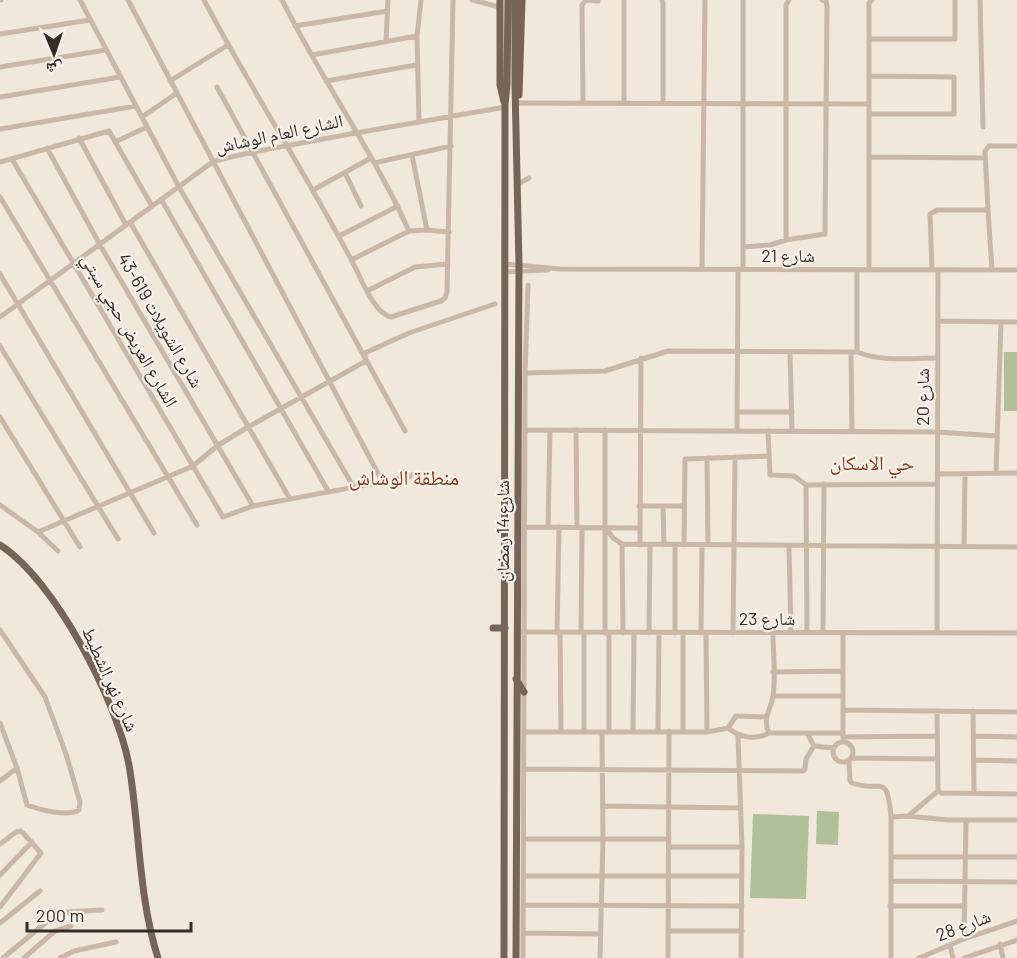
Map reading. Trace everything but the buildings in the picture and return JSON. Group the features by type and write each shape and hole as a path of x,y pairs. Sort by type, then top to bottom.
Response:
{"main road":[{"path":"508,0 511,86"},
{"path":"511,86 515,0"},
{"name":"شارع 14 رمضان","path":"516,958 516,678 520,632 520,576 516,103 520,86 522,3"},
{"name":"شارع 14 رمضان","path":"500,4 500,85 501,97 505,106"},
{"name":"شارع 14 رمضان","path":"511,86 516,103"},
{"name":"شارع 14 رمضان","path":"504,958 505,106 511,86"},
{"path":"518,332 526,342"},
{"name":"شارع نهر الشطيط","path":"0,545 32,573 63,614 95,674 118,727 129,765 144,897 158,958"},
{"path":"493,628 505,628"},
{"path":"516,678 524,692"}],"street":[{"path":"80,0 179,187 353,486"},
{"path":"128,0 382,481"},
{"path":"204,0 368,291 381,312 391,317 441,302 445,298 449,232 453,0"},
{"path":"282,0 373,160 409,231"},
{"path":"386,41 388,0"},
{"path":"419,122 416,64 420,0"},
{"path":"472,0 500,4"},
{"path":"522,3 529,0"},
{"path":"583,102 582,4 586,0 598,1"},
{"path":"624,0 624,102"},
{"path":"662,0 663,103"},
{"path":"702,269 705,0"},
{"path":"737,431 740,269 743,247 743,0"},
{"path":"786,240 786,5 789,0"},
{"path":"743,247 770,245 825,234 827,7 826,1 822,0"},
{"path":"869,270 869,3 872,0"},
{"path":"869,39 955,39 954,0"},
{"path":"980,0 983,127"},
{"path":"295,26 387,11"},
{"path":"0,34 90,20"},
{"path":"312,55 417,36"},
{"path":"170,81 228,45"},
{"path":"0,67 106,50"},
{"path":"326,81 416,64"},
{"path":"869,76 954,77 954,114 869,114"},
{"path":"0,97 120,77"},
{"path":"218,87 405,431"},
{"path":"142,117 177,93"},
{"path":"516,103 869,104"},
{"path":"0,129 136,106"},
{"name":"الشارع العام الوشاش","path":"0,317 214,161 287,145 505,106"},
{"path":"117,141 147,127"},
{"path":"0,162 110,131 152,206"},
{"path":"79,138 290,499"},
{"path":"313,190 373,160 412,155 451,146"},
{"path":"992,270 985,154 989,146 1017,146"},
{"name":"شارع الشويلات 619-43","path":"47,148 99,244 253,506"},
{"path":"868,158 985,154"},
{"path":"412,155 427,230"},
{"name":"الشارع العريض حجي سبتي","path":"12,159 223,517 253,506"},
{"path":"345,173 361,207"},
{"path":"518,184 529,178"},
{"path":"0,197 197,525"},
{"path":"161,200 328,491"},
{"path":"339,236 398,206"},
{"name":"شارع 20","path":"937,633 938,321 930,214 933,211 988,210"},
{"path":"351,260 409,231 449,232"},
{"path":"368,291 415,267 448,264"},
{"name":"شارع 21","path":"505,268 1017,270"},
{"path":"852,431 857,270"},
{"path":"0,274 154,533"},
{"path":"520,576 525,527 525,373 528,285"},
{"path":"366,362 365,353 409,333 495,304"},
{"path":"938,321 1017,322"},
{"path":"996,473 1001,322"},
{"path":"0,346 118,539"},
{"path":"525,373 605,371 668,351 854,352 879,357 937,358"},
{"path":"790,352 792,431"},
{"path":"640,544 641,358"},
{"path":"38,532 193,466 217,446 248,427 366,362"},
{"path":"738,412 792,412"},
{"path":"0,417 80,547"},
{"path":"525,430 937,432 997,436"},
{"path":"548,527 550,430"},
{"path":"576,430 584,732"},
{"path":"605,430 609,732"},
{"path":"768,431 770,476 794,476 806,485 938,484"},
{"path":"684,545 683,461 688,458 769,456"},
{"path":"733,633 735,457"},
{"path":"707,458 703,633 707,732"},
{"path":"937,474 1017,473"},
{"path":"964,474 964,547"},
{"path":"253,506 412,475"},
{"path":"823,633 824,484"},
{"path":"806,485 807,633"},
{"path":"1,505 38,532 58,551"},
{"path":"639,506 684,506"},
{"path":"663,506 664,545"},
{"path":"525,527 639,528"},
{"path":"559,527 558,633 561,732"},
{"path":"606,528 613,538 622,544 1017,548"},
{"path":"622,544 623,633"},
{"path":"649,633 650,545"},
{"path":"675,545 675,633"},
{"path":"789,546 791,633"},
{"path":"0,630 45,697 66,754 80,802 79,810 73,814 27,805 17,768 0,723"},
{"path":"520,632 524,692 523,958"},
{"name":"شارع 23","path":"520,632 1017,633"},
{"path":"633,732 634,633"},
{"path":"658,633 658,732"},
{"path":"683,633 683,732"},
{"path":"769,733 766,727 766,717 773,696 773,633"},
{"path":"843,633 843,737 834,748 833,754 837,760 843,762 850,759 936,759"},
{"path":"0,644 6,638"},
{"path":"773,672 843,671"},
{"path":"773,696 843,696"},
{"path":"843,710 1017,711"},
{"path":"937,711 938,791"},
{"path":"973,711 974,793"},
{"path":"524,732 707,732 728,728 736,716 766,717"},
{"path":"728,728 738,736 759,737 769,733 807,733 843,737 937,736"},
{"path":"600,958 603,839 602,732"},
{"path":"669,732 670,958"},
{"path":"807,733 814,746"},
{"path":"738,736 742,847 741,958"},
{"path":"974,736 1017,736"},
{"path":"843,737 853,750 850,759 850,781 855,785 879,785 889,795 891,958"},
{"path":"524,769 803,771 806,759 814,746"},
{"path":"814,746 834,748"},
{"path":"974,760 1017,761"},
{"path":"0,781 17,768"},
{"path":"938,791 941,793 1017,794"},
{"path":"908,816 938,791"},
{"path":"603,806 741,808"},
{"path":"891,817 1017,820"},
{"path":"964,939 966,820"},
{"path":"0,844 19,831 40,850 41,855 0,907"},
{"path":"524,839 669,839"},
{"path":"0,875 32,842"},
{"path":"669,847 742,847"},
{"path":"891,857 1017,857"},
{"path":"524,876 742,876"},
{"path":"891,881 1017,882"},
{"path":"0,923 40,891"},
{"path":"524,905 742,906"},
{"path":"891,906 965,906"},
{"path":"3,958 55,915 65,912 102,910"},
{"name":"شارع 28","path":"919,958 964,939 1017,923"},
{"path":"24,958 56,931 71,926"},
{"path":"669,932 742,931"},
{"path":"524,933 601,934"},
{"path":"968,957 1017,940"},
{"path":"60,958 74,951 116,942"},
{"path":"1000,944 1003,958"},
{"path":"950,945 953,958"}],"green space":[{"path":"1004,352 1017,352 1017,411 1004,411"},
{"path":"817,811 839,812 838,845 816,844"},
{"path":"753,814 809,816 806,899 750,898"}],"district":[{"name":"حي الاسكان","path":"872,462"},
{"name":"منطقة الوشاش","path":"404,476"}]}
